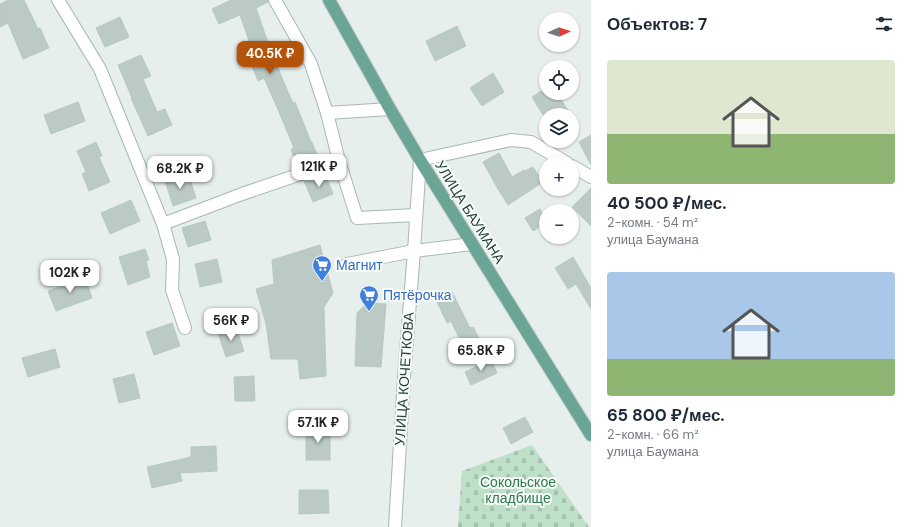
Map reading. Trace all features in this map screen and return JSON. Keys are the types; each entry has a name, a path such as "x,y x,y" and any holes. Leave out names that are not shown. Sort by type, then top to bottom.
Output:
{"main road":[{"name":"УЛИЦА БАУМАНА","path":"329,0 420,160 591,435"}],"street":[{"path":"58,0 100,69 163,224 173,259 172,290 185,328"},
{"path":"275,0 311,64 327,113 339,161 357,218 416,215"},
{"path":"327,113 390,109"},
{"path":"420,160 511,140 530,142 554,156"},
{"name":"УЛИЦА КОЧЕТКОВА","path":"395,527 404,377 420,160"},
{"path":"163,224 242,194 339,161"},
{"path":"579,170 591,177"},
{"path":"347,264 414,251 472,244"}],"green space":[{"name":"Сокольское кладбище","path":"532,445 589,527 458,527 462,471"}],"building":[{"path":"8,0 24,0 38,29 40,28 49,48 23,59 8,23 0,27 0,4"},
{"path":"231,0 268,0 268,2 256,8 273,57 293,103 295,102 319,160 297,167 291,149 294,148 264,78 258,81 252,66 257,64 240,15 219,24 212,9"},
{"path":"120,17 129,37 105,47 96,28"},
{"path":"457,26 466,46 435,61 426,41"},
{"path":"141,55 151,76 143,79 157,112 165,109 172,125 148,136 118,65"},
{"path":"493,73 504,92 482,106 470,88"},
{"path":"539,92 539,100 561,100 567,108 539,108 532,97"},
{"path":"78,102 85,121 51,134 44,115"},
{"path":"591,135 591,165 579,142"},
{"path":"96,142 102,156 99,157 110,182 89,191 82,174 86,172 77,151"},
{"path":"499,153 512,177 533,167 539,176 539,185 508,205 483,162"},
{"path":"188,173 196,198 173,206 165,181"},
{"path":"324,174 333,194 313,202 304,181"},
{"path":"591,188 591,226 579,214 579,204 575,204"},
{"path":"131,200 140,221 110,234 101,213"},
{"path":"539,210 539,227 533,231 525,218"},
{"path":"205,221 211,240 188,247 182,228"},
{"path":"320,245 333,293 324,307 326,376 300,379 298,359 271,359 266,324 256,289 274,284 272,260"},
{"path":"145,249 149,260 146,261 150,277 128,285 119,257"},
{"path":"573,257 591,288 591,309 576,284 568,289 555,268"},
{"path":"217,259 222,282 200,287 195,264"},
{"path":"85,278 92,298 56,311 48,291"},
{"path":"452,292 470,328 473,327 481,342 465,350 451,321 447,323 436,300"},
{"path":"367,303 386,304 381,367 355,366 357,313"},
{"path":"172,323 180,346 154,355 146,332"},
{"path":"236,327 244,351 226,357 218,333"},
{"path":"55,349 60,367 28,377 22,358"},
{"path":"491,360 497,373 471,385 465,372"},
{"path":"134,374 140,398 119,403 113,379"},
{"path":"254,376 255,401 235,401 234,377"},
{"path":"525,417 533,432 511,444 503,428"},
{"path":"306,429 330,429 330,460 306,460"},
{"path":"216,446 217,471 180,473 182,481 152,488 147,467 191,457 191,447"},
{"path":"299,490 328,490 329,513 299,514"}],"place":[{"name":"Магнит","path":"322,282"},
{"name":"Пятёрочка","path":"369,312"}]}
